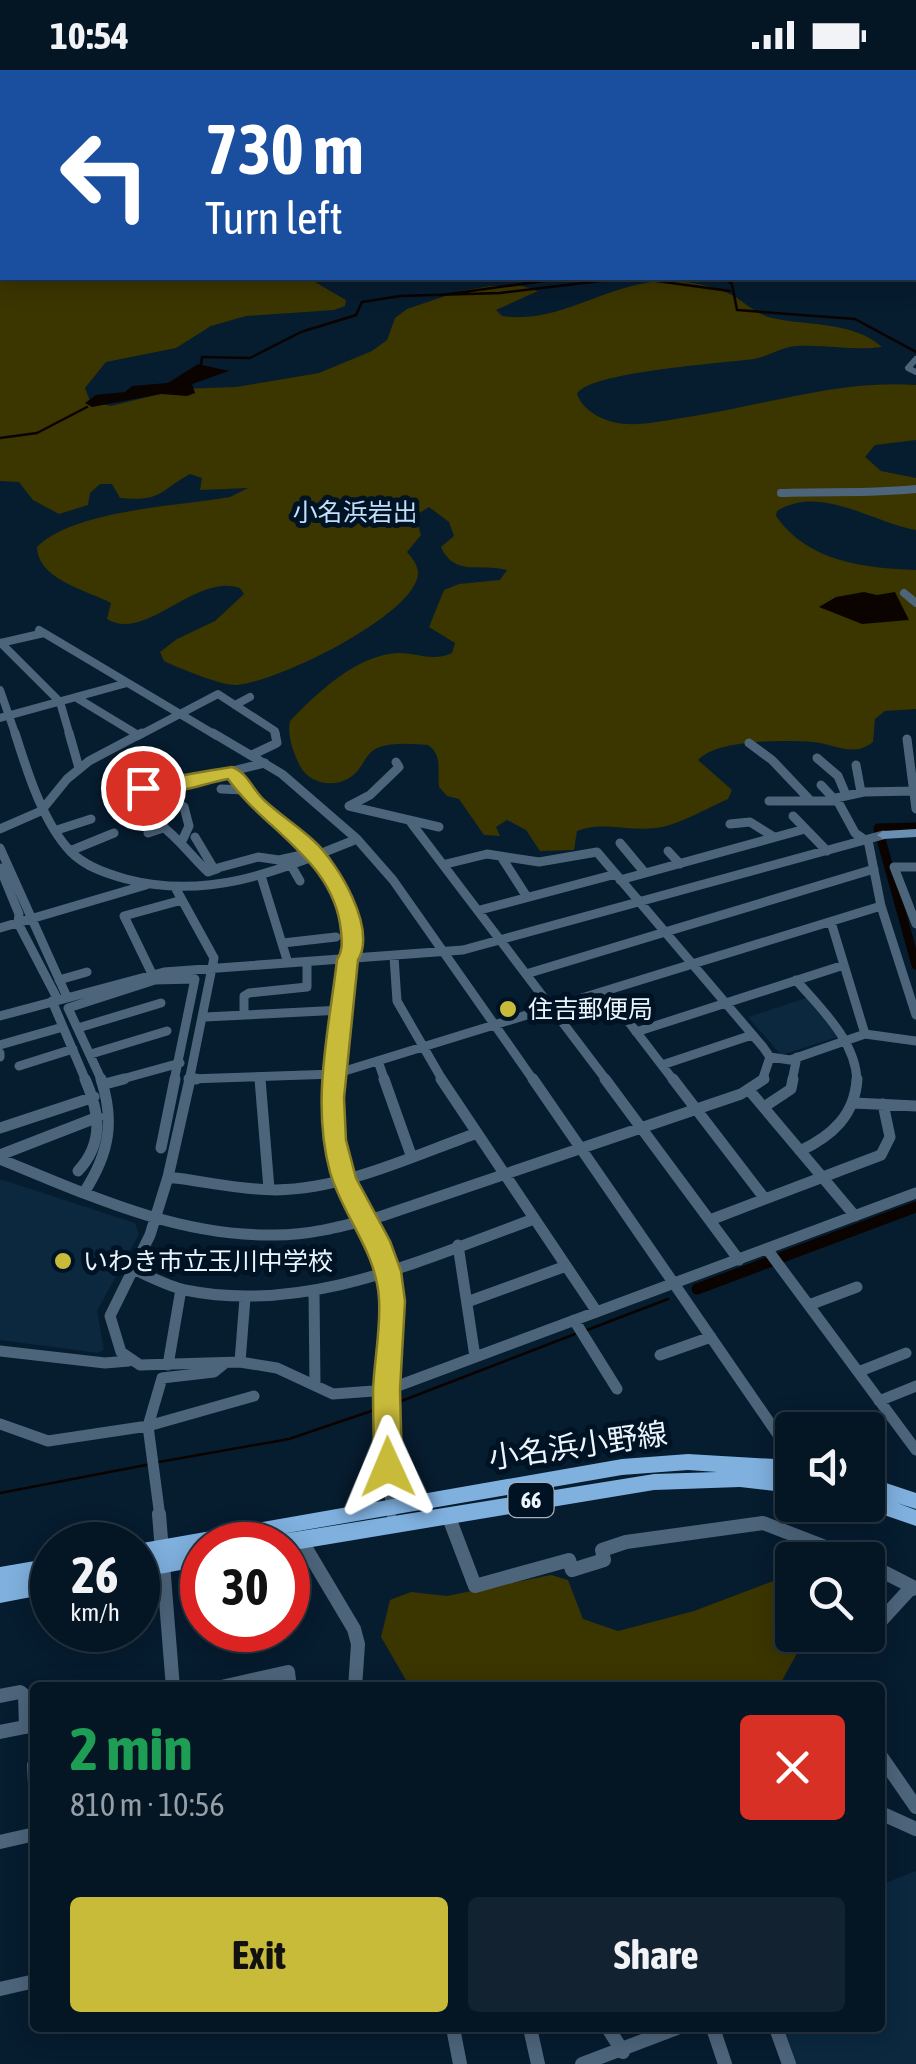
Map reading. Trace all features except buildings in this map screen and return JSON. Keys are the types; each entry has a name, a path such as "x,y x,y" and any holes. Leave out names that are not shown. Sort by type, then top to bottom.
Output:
{"main road":[{"name":"小名浜小野線","path":"160,1557 622,1467 688,1462 775,1467"},
{"name":"小名浜小野線","path":"310,1537 391,1515 448,1516 654,1482 775,1483"},
{"path":"885,1491 916,1501"},
{"path":"885,1507 916,1518"},
{"name":"小名浜小野線","path":"160,1555 180,1556"},
{"path":"0,1576 30,1571"},
{"path":"0,1594 30,1588"}],"street":[{"path":"916,359 908,368 916,372"},
{"path":"820,487 857,494 916,489"},
{"path":"781,493 837,490"},
{"path":"904,593 916,603"},
{"path":"0,643 41,632 265,763 332,815 357,840 393,880 775,1430"},
{"path":"0,643 60,702 79,768"},
{"path":"5,717 127,683"},
{"path":"0,690 5,717 70,851 106,873 179,895 214,958 205,1016 168,1177 135,1270 115,1300 110,1316 120,1352 129,1361"},
{"path":"0,828 46,807 79,768 218,694 275,731 277,743 252,755"},
{"path":"235,705 250,697"},
{"path":"77,698 138,735"},
{"path":"907,739 916,810"},
{"path":"749,743 761,748 809,799"},
{"path":"756,760 768,758"},
{"path":"817,758 838,776 846,795"},
{"path":"332,815 364,798 399,768 396,762"},
{"path":"163,790 265,763"},
{"path":"856,766 862,792"},
{"path":"232,772 244,790 331,874 346,906 353,950 348,960 335,1074 334,1140 344,1178 388,1271 392,1301 387,1390 391,1515"},
{"path":"184,782 191,794"},
{"path":"128,792 145,784 163,790 184,807 189,826 182,841"},
{"path":"820,785 835,800 854,834 873,838"},
{"path":"221,789 244,790"},
{"path":"355,791 364,798"},
{"path":"769,800 835,800 862,792 914,791"},
{"path":"352,807 440,828"},
{"path":"163,814 157,820 182,841 204,871 258,857 279,860 313,855 357,840"},
{"path":"793,816 827,852"},
{"path":"57,830 92,819"},
{"path":"408,820 446,864 739,1260"},
{"path":"730,824 750,822 774,837"},
{"path":"148,833 163,828"},
{"path":"480,910 645,874 805,829"},
{"path":"70,851 114,833"},
{"path":"0,1016 154,977 214,967 443,953 873,838 916,833"},
{"path":"195,838 212,868 218,869"},
{"path":"873,838 880,906 916,1015"},
{"path":"726,840 735,849"},
{"path":"620,843 645,874"},
{"path":"0,848 59,980 63,1026 94,1097 98,1117 91,1152 78,1171"},
{"path":"668,851 680,864"},
{"path":"446,864 487,854 539,862 597,852 770,1057 797,1057 865,1034 916,1040"},
{"path":"154,977 124,916 179,895 262,879 313,855"},
{"path":"502,858 526,898"},
{"path":"292,867 300,881"},
{"path":"916,867 894,867 916,923"},
{"path":"0,868 18,923 59,1000"},
{"path":"526,974 874,869"},
{"path":"262,879 288,963"},
{"path":"0,928 147,884"},
{"path":"189,1079 335,1074 880,906"},
{"path":"831,922 865,1034"},
{"path":"283,943 336,937"},
{"path":"394,958 396,1000 420,1047 597,1312"},
{"path":"244,1015 244,996 249,993 306,988 307,962"},
{"path":"636,1032 844,965"},
{"path":"59,980 87,972"},
{"path":"85,1191 94,1180 110,1138 112,1112 105,1084 68,1008 154,977 195,979 161,1148"},
{"path":"796,980 845,1041 859,1070 854,1103 838,1127 800,1151"},
{"path":"604,991 764,1199"},
{"path":"78,1028 161,1003"},
{"path":"205,1016 342,1010"},
{"path":"0,1052 63,1026"},
{"path":"90,1054 167,1031"},
{"path":"662,1065 752,1035"},
{"path":"19,1066 73,1049"},
{"path":"98,1117 5,1150 0,1157 154,1218 205,1232 279,1238 367,1221 749,1090 764,1080 770,1057"},
{"path":"764,1107 791,1089 797,1057"},
{"path":"378,1061 411,1155"},
{"path":"105,1084 180,1063"},
{"path":"260,1077 269,1190"},
{"path":"749,1090 854,1216"},
{"path":"0,1128 94,1097"},
{"path":"854,1103 916,1106"},
{"path":"710,1220 870,1161 886,1149 889,1125 883,1104"},
{"path":"168,1177 269,1190 344,1178 477,1133"},
{"path":"0,1351 140,1365 240,1362 277,1368 334,1394 387,1390 916,1194"},
{"path":"135,1270 181,1289 244,1298 314,1292 388,1271 534,1219"},
{"path":"458,1245 475,1357"},
{"path":"769,1251 916,1450"},
{"path":"467,1302 566,1266"},
{"path":"809,1304 856,1288"},
{"path":"168,1364 181,1289"},
{"path":"314,1292 314,1385"},
{"path":"240,1362 244,1298"},
{"path":"574,1320 617,1388"},
{"path":"660,1355 711,1336"},
{"path":"858,1372 906,1353"},
{"path":"173,1682 164,1555 148,1426 162,1378 214,1372 226,1363"},
{"path":"880,1401 916,1386"},
{"path":"0,1424 48,1441 148,1426 254,1396"},
{"path":"448,1516 475,1586 568,1560 572,1570 604,1560 602,1550 626,1542 763,1524 810,1542"},
{"path":"310,1567 353,1628 358,1644 355,1682"},
{"path":"885,1573 915,1588"},
{"path":"885,1616 908,1590 915,1588"},
{"path":"257,1682 288,1672 289,1682"},
{"path":"0,1696 20,1692 25,1696 30,1726 0,1732"},
{"path":"885,1762 916,1807"},
{"path":"885,1815 916,1829"},
{"path":"0,1842 30,1835"},
{"path":"0,1989 30,1982"},
{"path":"453,2032 460,2064"},
{"path":"531,2032 538,2064"},
{"path":"610,2032 621,2057"},
{"path":"582,2064 621,2057 664,2032"},
{"path":"715,2032 725,2064"},
{"path":"777,2032 789,2064"}],"shaded area":[{"path":"0,280 311,280 346,300 345,306 334,310 246,316 211,326 176,348 106,362 85,388 90,401 111,406 180,389 236,387 319,373 372,351 387,340 395,318 407,309 460,291 522,286 538,291 496,310 502,316 523,317 564,309 644,283 708,286 767,316 844,329 882,347 791,347 754,359 630,374 587,386 577,394 580,401 611,422 634,424 858,386 916,385 916,440 875,445 865,457 881,471 916,478 916,530 846,507 811,501 793,504 777,511 776,516 804,544 839,560 916,570 916,709 885,711 875,719 873,742 858,749 769,741 720,748 698,760 732,790 728,799 662,827 586,828 577,831 574,850 540,851 526,830 507,820 496,827 500,836 484,835 459,799 447,796 439,787 438,758 428,745 380,747 370,753 353,776 337,783 312,778 295,755 290,721 326,687 354,667 384,655 432,657 452,653 455,643 429,627 444,590 459,584 500,580 507,570 453,562 441,547 454,536 449,522 429,507 415,516 421,535 407,552 416,564 417,579 390,612 309,661 255,681 230,685 164,661 160,652 215,621 244,594 240,588 206,589 154,616 122,624 107,619 111,603 65,582 46,568 37,547 75,525 101,517 230,497 248,488 200,490 202,478 190,474 159,494 134,499 120,498 112,484 100,484 90,493 88,505 59,514 33,500 19,482 0,481"},
{"path":"198,364 229,371 192,384 195,393 187,396 161,394 92,407 85,403 96,395 125,392 132,386 168,383"},
{"path":"895,592 909,620 862,624 819,607 836,597"},
{"path":"806,998 838,1037 781,1055 748,1017"},
{"name":"いわき市立玉川中学校","path":"0,1179 135,1223 139,1234 97,1311 104,1350 98,1353 0,1340"},
{"path":"551,1575 568,1580 583,1619 618,1631 694,1611 775,1580 775,1652 798,1652 781,1682 407,1682 381,1637 390,1600 411,1592 447,1596"},
{"path":"916,1871 916,2064 795,2064 783,2032 885,2032 885,1883"}],"waterway":[{"path":"444,295 551,280"},
{"path":"444,295 500,293 608,280"},
{"path":"650,280 730,291"},
{"path":"726,280 732,284 737,310 855,319 916,352"},
{"path":"201,366 202,357 250,358 301,332 356,315 362,302 444,295"},
{"path":"0,438 37,433 87,407"},
{"path":"916,827 878,828 916,965"},
{"path":"697,1289 916,1207"},
{"path":"587,1330 668,1299"},
{"path":"391,1405 575,1334"},
{"path":"159,1462 289,1439 383,1407"},
{"path":"0,1493 151,1464"}],"place":[{"name":"住吉郵便局","path":"508,1009"},
{"name":"いわき市立玉川中学校","path":"63,1261"}],"district":[{"name":"小名浜岩出","path":"355,512"}],"route":[{"path":"143,788 163,790 175,783 232,772 254,802 310,847 342,893 350,918 353,950 348,960 332,1098 334,1140 344,1178 388,1271 392,1301 388,1467"}]}
